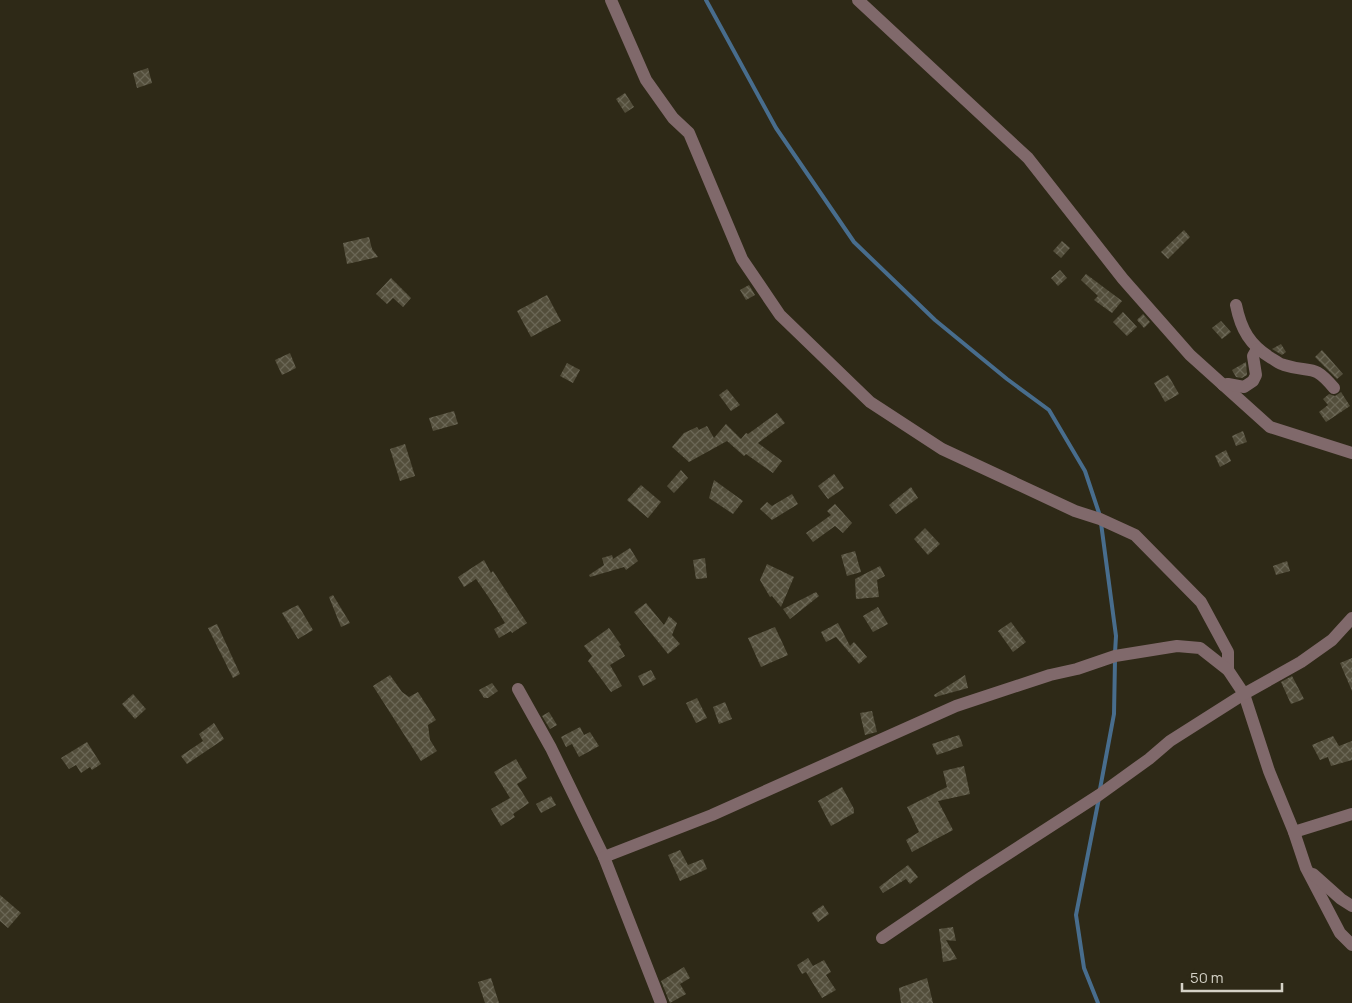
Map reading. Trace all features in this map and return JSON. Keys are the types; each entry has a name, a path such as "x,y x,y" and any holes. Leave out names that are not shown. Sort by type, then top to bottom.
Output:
{"street":[{"path":"611,0 646,80 673,118 689,133 742,259 780,315 870,402 942,449 1075,512 1100,519 1134,534 1201,602 1228,652 1228,670"},
{"path":"858,0 1028,158 1123,279 1190,355 1270,427 1352,453"},
{"path":"1236,305 1238,316 1246,335 1257,349 1283,365 1316,370 1334,388"},
{"path":"1224,385 1244,387 1253,381 1256,375 1253,356 1257,349"},
{"path":"882,938 1099,795 1149,759 1170,741 1244,694 1301,662 1332,640 1352,618"},
{"path":"604,856 712,815 956,706 1115,656 1177,646 1200,648 1228,670 1244,694 1269,771 1294,832 1306,868 1340,933 1352,945"},
{"path":"518,689 604,856 661,1003"},
{"path":"1294,832 1352,814"},
{"path":"1306,868 1341,899 1352,906"}],"building":[{"path":"148,68 152,83 137,88 133,73"},
{"path":"625,93 634,107 625,113 616,99"},
{"path":"1184,230 1190,237 1168,259 1161,252"},
{"path":"369,237 372,249 378,257 347,264 343,243"},
{"path":"1062,241 1070,248 1061,258 1053,251"},
{"path":"1060,270 1067,278 1058,286 1051,278"},
{"path":"1086,274 1122,301 1112,313 1094,300 1098,296 1081,280"},
{"path":"391,278 411,298 403,307 393,298 387,304 376,294"},
{"path":"749,285 755,295 746,300 740,290"},
{"path":"547,295 561,321 531,337 517,311"},
{"path":"1123,312 1137,327 1127,336 1113,322"},
{"path":"1143,314 1150,322 1144,328 1137,320"},
{"path":"1221,321 1231,332 1222,339 1212,328"},
{"path":"1281,344 1286,352 1282,355 1272,349"},
{"path":"1322,350 1343,374 1337,379 1315,357"},
{"path":"290,353 296,368 282,375 275,360"},
{"path":"1246,362 1247,375 1242,378 1236,377 1232,370"},
{"path":"567,363 580,370 573,383 560,376"},
{"path":"1168,375 1179,394 1165,402 1154,383"},
{"path":"727,389 740,405 731,411 719,395"},
{"path":"1341,392 1350,406 1326,422 1319,412 1328,405 1323,399 1329,394 1335,396"},
{"path":"454,411 458,424 433,431 429,418"},
{"path":"777,413 785,423 758,443 782,461 773,473 746,454 744,456 727,441 689,462 672,447 684,433 697,427 699,430 707,426 714,438 726,424 741,439 746,433 748,434"},
{"path":"1243,431 1247,442 1236,446 1232,436"},
{"path":"405,444 415,476 400,481 390,449"},
{"path":"1226,450 1231,461 1220,467 1215,456"},
{"path":"681,470 688,478 674,493 667,486"},
{"path":"834,474 844,488 828,499 818,486"},
{"path":"714,480 743,501 733,514 709,498"},
{"path":"641,485 661,502 648,518 627,500"},
{"path":"911,487 918,498 896,514 889,505"},
{"path":"792,494 798,504 772,520 760,509 767,502 772,506"},
{"path":"835,504 852,523 843,533 835,526 813,542 806,533 831,515 827,511"},
{"path":"925,528 940,544 928,555 914,539"},
{"path":"630,548 638,561 626,570 624,567 590,577 589,575 604,565 602,558 612,555 613,559"},
{"path":"855,551 861,572 847,576 841,555"},
{"path":"705,558 707,578 696,579 693,560"},
{"path":"484,560 491,573 493,571 527,623 512,633 511,631 499,638 494,629 505,623 492,602 476,579 464,587 458,577"},
{"path":"1287,561 1290,571 1276,575 1273,566"},
{"path":"767,564 794,577 781,607 772,596 770,597 760,580"},
{"path":"880,566 885,576 877,580 879,597 856,599 855,579"},
{"path":"816,592 819,596 790,619 783,609"},
{"path":"333,595 350,623 341,627 329,597"},
{"path":"646,603 664,625 669,616 677,623 672,635 680,644 668,654 634,612"},
{"path":"298,605 313,630 298,639 282,613"},
{"path":"878,607 888,624 873,632 863,616"},
{"path":"1011,622 1026,642 1013,652 998,631"},
{"path":"838,623 850,646 854,642 867,657 859,664 836,637 826,642 821,632"},
{"path":"217,624 240,674 233,678 208,628"},
{"path":"775,627 788,655 761,667 748,638"},
{"path":"609,628 621,645 619,646 625,656 610,665 622,686 611,692 588,661 592,656 584,646"},
{"path":"1352,658 1352,691 1340,663"},
{"path":"651,670 656,679 643,686 638,676"},
{"path":"390,675 402,692 409,697 418,692 436,720 428,725 430,740 437,751 421,761 373,686"},
{"path":"965,675 968,688 935,697 934,695"},
{"path":"1292,676 1304,699 1291,704 1281,682"},
{"path":"492,683 498,691 488,698 484,698 479,690"},
{"path":"133,694 146,709 135,719 122,704"},
{"path":"697,698 707,718 696,723 686,703"},
{"path":"725,702 732,719 719,724 713,707"},
{"path":"872,711 877,732 865,735 860,713"},
{"path":"549,712 557,725 550,729 542,716"},
{"path":"214,723 224,739 187,764 181,756 203,741 199,734"},
{"path":"580,727 584,735 590,732 599,746 579,757 572,744 566,747 561,737"},
{"path":"959,735 963,746 937,755 932,744"},
{"path":"1333,736 1339,746 1352,741 1352,760 1331,766 1328,757 1320,760 1312,745"},
{"path":"87,742 101,764 92,770 90,767 81,773 76,765 69,769 61,758"},
{"path":"516,759 527,778 517,784 529,803 513,814 515,817 501,826 491,809 510,798 494,772"},
{"path":"964,766 970,794 938,801 953,830 912,852 906,840 919,832 907,807 947,787 943,771"},
{"path":"842,787 854,809 854,813 831,826 818,801"},
{"path":"551,796 556,805 541,813 536,804"},
{"path":"680,850 688,865 703,859 707,869 680,881 668,855"},
{"path":"908,865 918,877 910,884 906,879 883,893 879,887"},
{"path":"0,895 21,913 8,928 0,921"},
{"path":"823,905 829,914 818,922 812,913"},
{"path":"953,927 956,941 946,940 957,959 943,962 939,929"},
{"path":"808,958 813,966 824,960 831,972 826,975 836,990 822,998 806,972 802,974 797,965"},
{"path":"684,967 690,978 680,984 686,994 670,1003 661,981"},
{"path":"491,978 499,1003 485,1003 478,982"},
{"path":"927,978 933,1003 901,1003 899,988"}],"waterway":[{"path":"706,0 776,128 854,242 935,320 1007,379 1049,410 1085,471 1100,516"},
{"path":"1101,523 1116,636 1115,653"},
{"path":"1100,789 1114,714 1115,660"},
{"path":"1098,1003 1084,968 1076,915 1099,798"}]}
